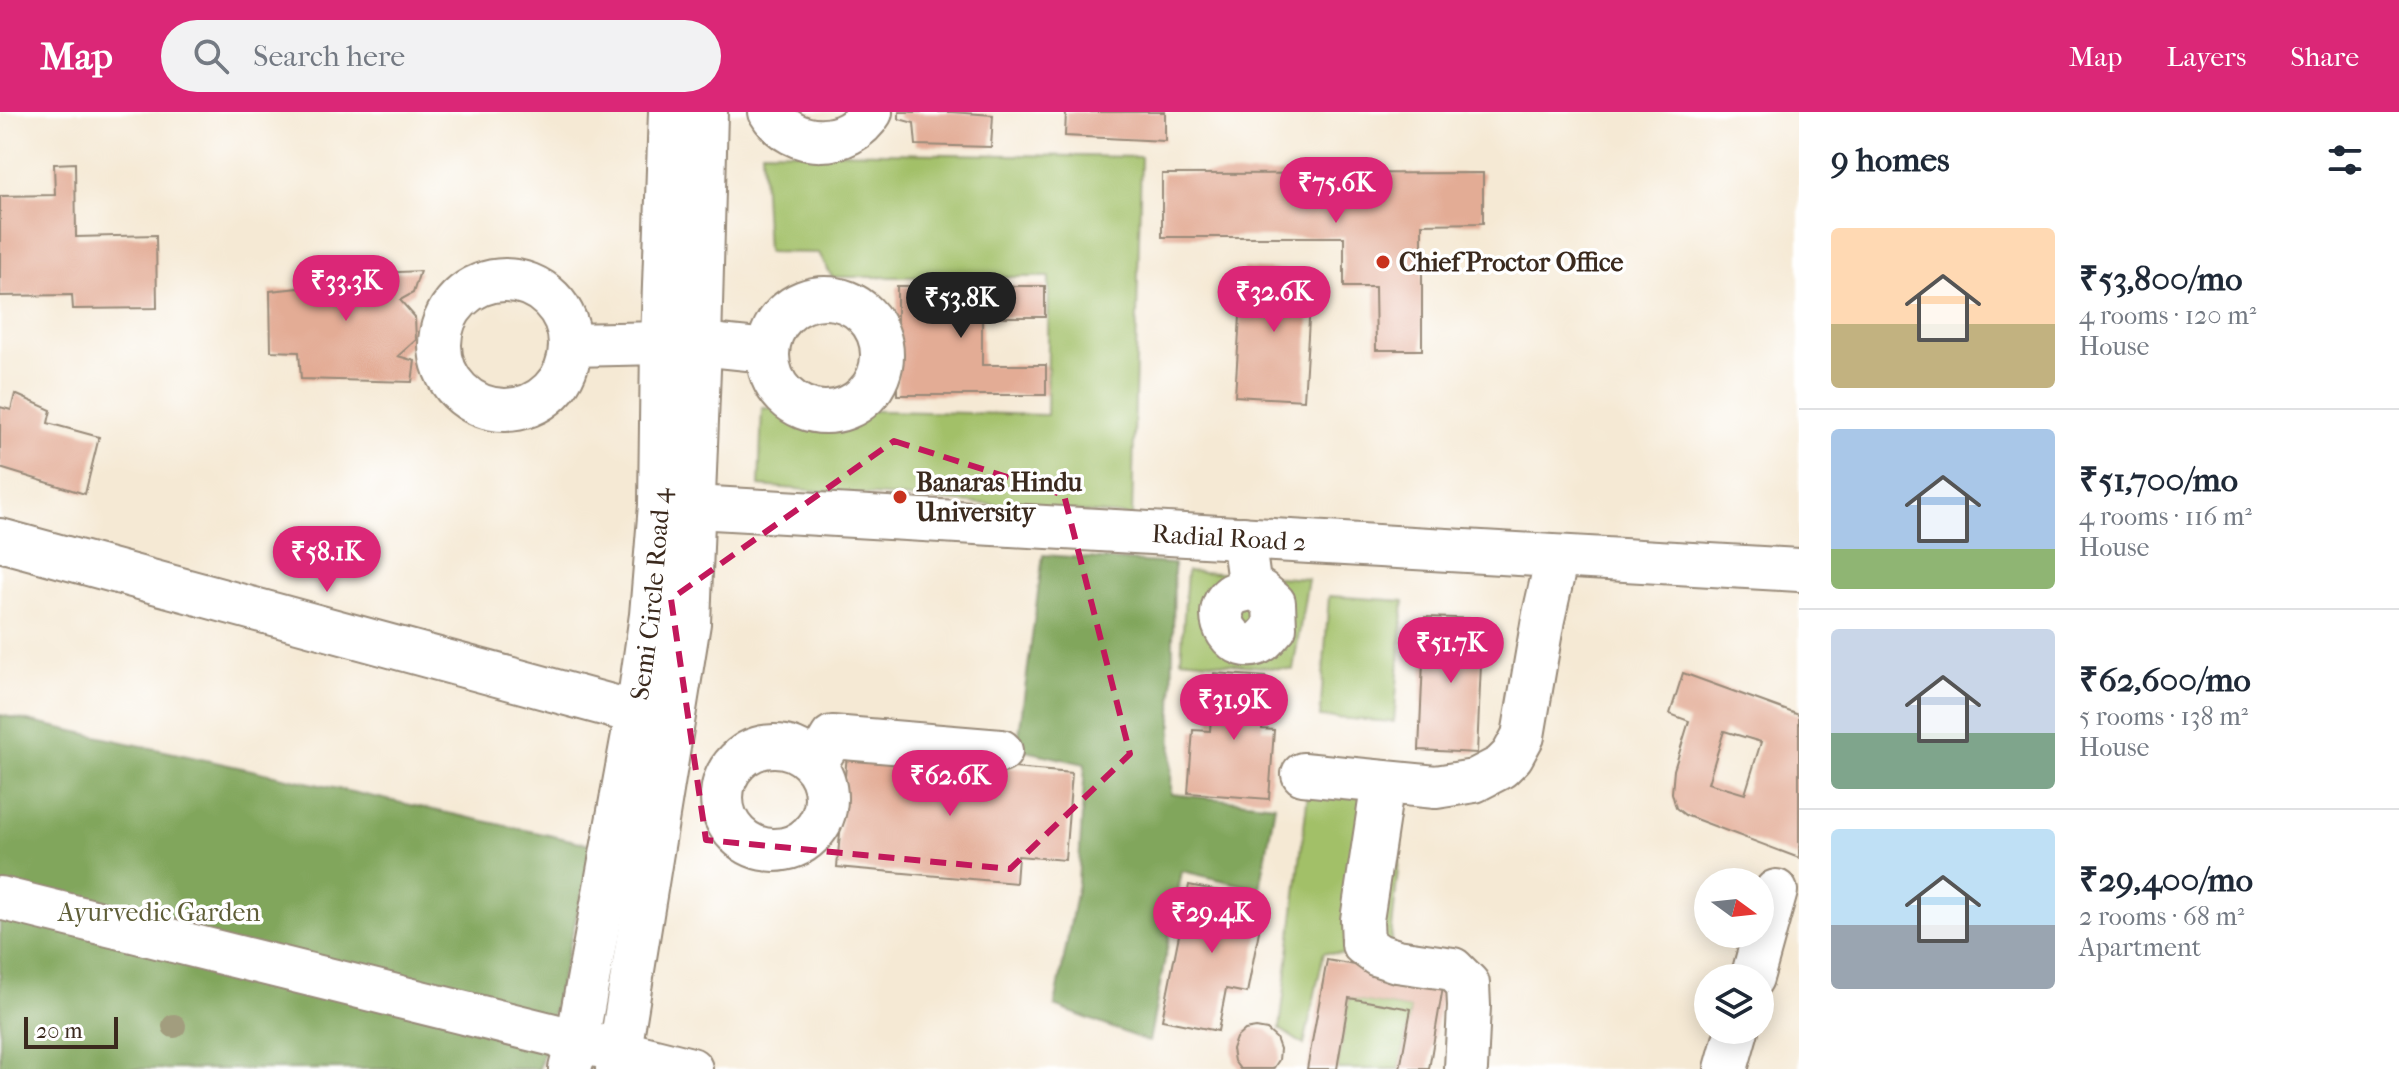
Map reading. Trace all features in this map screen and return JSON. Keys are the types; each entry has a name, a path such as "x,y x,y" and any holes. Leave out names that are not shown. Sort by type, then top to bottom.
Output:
{"street":[{"name":"Semi Circle Road 4","path":"574,1055 643,783 689,623 677,506 681,343 670,112"},
{"name":"Semi Circle Road 4","path":"681,343 706,112"},
{"path":"770,112 786,130 802,138 821,141 855,130 871,112"},
{"path":"571,345 681,343 767,351"},
{"name":"Semi Circle Road 4","path":"619,1060 643,783 637,713 651,615 677,506"},
{"name":"Radial Road 2","path":"677,506 1799,570"},
{"path":"1243,538 1250,589 1260,591 1274,603 1275,627 1247,660"},
{"path":"0,540 637,713"},
{"path":"1303,774 1436,787 1474,781 1501,767 1512,756 1523,736 1557,557"},
{"path":"815,765 832,737 1001,751"},
{"path":"779,746 799,752 815,765 824,783 826,804 820,823 807,839 790,849 769,851 750,846 734,833 724,815 721,795 726,775 739,758 758,748 779,746"},
{"path":"1383,782 1362,920 1363,944 1378,955 1397,961 1453,969 1468,984 1466,1069"},
{"path":"643,783 721,795"},
{"path":"1756,964 1776,891"},
{"path":"0,898 574,1055 691,1069"},
{"path":"1726,1069 1733,1044"}],"highlighted area":[{"path":"894,441 1064,495 1130,754 1010,869 706,840 671,599"}],"green space":[{"path":"762,151 1141,157 1132,516 759,486 762,408 1047,415 1049,277 832,277 819,253 767,252"},
{"path":"1043,555 1174,564 1171,794 1275,805 1260,889 1182,871 1149,1042 1055,1006 1078,883 1085,764 1017,749"},
{"path":"1187,571 1308,579 1293,670 1181,659"},
{"path":"1329,596 1404,601 1394,722 1320,717"},
{"name":"Ayurvedic Garden","path":"0,715 594,845 539,1069 0,1069"},
{"path":"1312,759 1408,770 1389,959 1324,952 1304,1045 1280,1029"},
{"path":"1349,998 1411,1009 1400,1069 1337,1069"}],"building":[{"path":"899,112 993,115 991,147 916,145 914,123 899,119"},
{"path":"1066,112 1165,112 1165,141 1065,136"},
{"path":"75,163 76,237 156,235 157,308 73,309 72,295 0,296 0,196 55,195 54,164"},
{"name":"Chief Proctor Office","path":"1483,173 1483,223 1422,224 1422,350 1376,350 1375,287 1344,287 1344,237 1162,237 1162,174"},
{"path":"310,257 352,261 357,274 420,271 413,293 400,300 415,317 416,340 398,356 415,361 412,382 301,379 299,352 271,351 270,291 299,288"},
{"path":"1243,268 1312,272 1304,400 1235,396"},
{"path":"897,286 1045,286 1045,317 982,317 982,365 1046,365 1046,395 897,395"},
{"path":"15,394 51,410 48,423 99,437 85,494 0,468 0,407 11,410"},
{"path":"1425,617 1483,619 1477,753 1419,750"},
{"path":"1214,673 1266,677 1262,729 1274,730 1269,799 1188,793 1193,730 1210,731"},
{"path":"1683,673 1799,715 1799,858 1685,815 1676,808 1672,793 1674,770 1689,721 1670,714","holes":["1724,731 1761,742 1745,794 1708,783"]},
{"path":"847,754 1072,773 1065,860 1018,856 1016,883 837,867"},
{"path":"1189,885 1265,900 1247,993 1226,989 1218,1031 1162,1020"},
{"path":"1327,960 1444,981 1429,1069 1400,1069 1411,1009 1349,998 1337,1069 1307,1069"},
{"path":"1245,1030 1267,1030 1276,1038 1280,1049 1279,1060 1273,1069 1240,1069 1234,1061 1232,1049 1236,1038"}],"place":[{"name":"Chief Proctor Office","path":"1383,262"},
{"name":"Banaras Hindu University","path":"900,497"}]}
